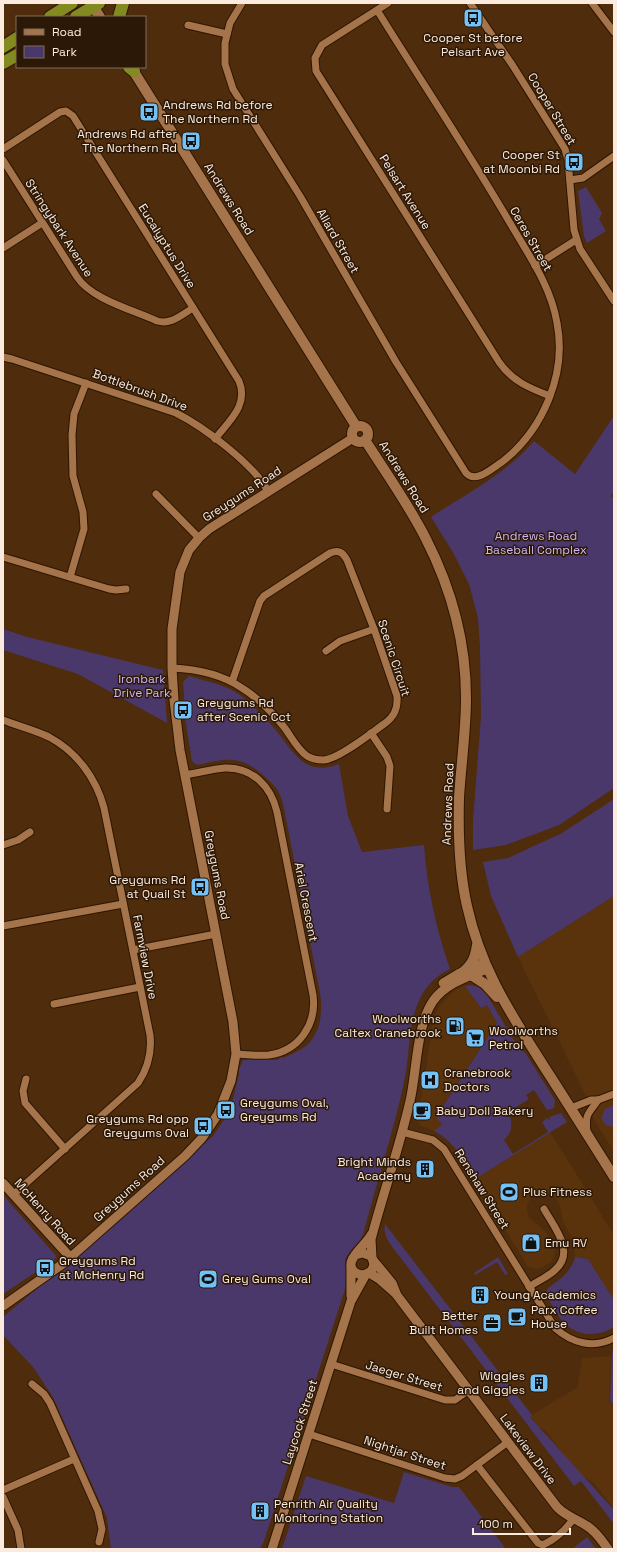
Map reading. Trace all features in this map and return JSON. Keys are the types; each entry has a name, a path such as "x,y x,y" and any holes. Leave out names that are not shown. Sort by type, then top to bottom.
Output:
{"highway":[{"path":"52,16 72,3"},
{"path":"119,16 123,3"},
{"path":"77,16 94,4"},
{"path":"3,47 16,39"},
{"path":"3,63 16,55"}],"main road":[{"path":"94,4 100,16"},
{"name":"Andrews Road","path":"132,68 356,426 366,428 368,436 365,440 360,442 353,438"},
{"path":"353,438 352,431 356,426"},
{"name":"Andrews Road","path":"365,440 413,515 432,550 446,586 459,632 464,660 466,696 465,731 459,804 460,854 467,905 478,944 486,966 507,1008 614,1177"},
{"path":"478,944 474,961 469,967 467,974 485,984 507,1008"}],"street":[{"name":"Allard Street","path":"242,3 233,18 227,34 225,64 229,80 300,196 396,362 466,473 475,478"},
{"name":"Pelsart Avenue","path":"388,3 322,45 315,58 316,71 499,362 517,381 550,396"},
{"name":"Cooper Street","path":"470,3 513,66 560,140 568,160 576,240 580,250 614,301"},
{"path":"592,3 614,32"},
{"name":"Ceres Street","path":"377,10 498,202 535,266 551,299 559,333 557,370 550,396 539,419 526,439 504,460 479,477 475,478"},
{"path":"188,24 227,34"},
{"name":"Eucalyptus Drive","path":"3,150 67,108 73,116 236,376 246,398 216,439"},
{"path":"570,180 583,178 614,156"},
{"name":"Stringybark Avenue","path":"3,160 80,282 93,293 164,322 174,320 193,308"},
{"path":"3,248 42,223"},
{"path":"535,266 576,240"},
{"name":"Bottlebrush Drive","path":"3,357 86,382 176,413 196,424 216,439 248,468 261,481 268,491"},
{"path":"70,577 84,529 83,512 73,476 72,435 74,414 86,382"},
{"name":"Greygums Road","path":"3,1306 47,1276 70,1257 189,1152 205,1134 218,1114 226,1096 231,1081 236,1054 233,1022 177,729 172,668 172,630 180,572 187,553 199,538 212,527 353,438"},
{"path":"156,494 199,538"},
{"name":"Scenic Circuit","path":"172,668 202,671 232,682 243,688 266,708 303,753 310,758 319,760 330,759 371,734 392,718 397,702 396,693 374,629 347,560 340,548 268,592 263,597 232,682"},
{"path":"3,556 112,590 126,588"},
{"path":"326,651 338,642 374,629"},
{"name":"Farmview Drive","path":"3,720 42,734 57,742 77,758 92,777 99,791 104,808 124,904 150,1039 150,1054 145,1072 138,1083 14,1195"},
{"path":"371,734 390,766 387,809"},
{"name":"Ariel Crescent","path":"185,775 220,768 235,768 254,776 262,782 270,793 277,812 313,995 314,1010 310,1026 293,1046 269,1055 236,1054"},
{"path":"3,845 18,840 30,832"},
{"path":"3,926 124,904"},
{"path":"133,950 216,934"},
{"path":"373,1232 352,1260 351,1266 357,1274 368,1273 373,1266 371,1243 373,1232 402,1132 415,1079 422,1027 430,1007 437,996 454,983 467,974 486,966"},
{"path":"54,1004 140,987"},
{"path":"26,1079 22,1091 25,1103 65,1149"},
{"path":"570,1108 591,1100 598,1100 614,1094"},
{"path":"588,1134 586,1121 589,1111 598,1100"},
{"name":"Renshaw Street","path":"402,1132 433,1140 444,1149 550,1321 565,1336 576,1342 590,1344 603,1343 614,1338"},
{"name":"McHenry Road","path":"3,1183 70,1257"},
{"path":"529,1287 555,1270 561,1264 564,1257 565,1249 563,1242 544,1209"},
{"path":"355,1255 365,1253 372,1259"},
{"name":"Lakeview Drive","path":"372,1259 392,1283 396,1294"},
{"name":"Laycock Street","path":"351,1266 351,1301"},
{"name":"Lakeview Drive","path":"368,1273 379,1279 396,1294 557,1507 573,1519 588,1526 597,1534 608,1549"},
{"name":"Laycock Street","path":"272,1549 351,1301 368,1273"},
{"name":"Jaeger Street","path":"331,1364 445,1400 454,1400 469,1390"},
{"path":"32,1384 44,1394 50,1403 100,1516 102,1529 99,1542"},
{"name":"Nightjar Street","path":"309,1434 450,1479 455,1479 462,1476 508,1442"},
{"path":"3,1490 74,1459"},
{"path":"477,1465 538,1543 543,1545 547,1543 567,1528 573,1519"},
{"path":"3,1497 5,1509 20,1535 21,1549"}],"shaded area":[{"path":"614,896 614,1152 594,1120 586,1096 518,957"},
{"path":"465,986 481,1008 487,1005 497,1023 436,1116 442,1125 434,1131 421,1126 417,1119 432,1025 436,1012 441,1004 456,989"},
{"path":"550,1132 614,1235 614,1300 588,1259 575,1257 574,1241 563,1222 560,1205 555,1197 549,1193 540,1193 534,1195 527,1204 529,1218 546,1232 555,1250 551,1262 539,1269 528,1267 475,1179"},
{"path":"611,1356 609,1401 614,1409 614,1509 594,1483 580,1474 546,1431 539,1427 530,1416 578,1387 582,1358"}],"green space":[{"path":"586,187 602,213 599,219 606,231 587,243 584,236 578,191"},
{"name":"Andrews Road Baseball Complex","path":"614,416 614,492 611,496 614,499 614,788 559,825 506,845 473,850 473,821 481,717 478,618 469,584 454,554 431,517 499,473 523,453 534,441 575,474"},
{"name":"Ironbark Drive Park","path":"3,629 27,637 163,670 167,723 78,674 3,650"},
{"path":"189,676 218,684 239,694 271,724 293,753 308,765 327,767 339,764 348,816 362,852 424,845 427,877 433,908 440,938 450,969 436,978 428,986 421,996 415,1010 406,1072 400,1101 363,1235 345,1259 345,1289 264,1541 260,1549 111,1549 107,1518 53,1397 33,1367 3,1335 3,1317 69,1262 213,1136 230,1111 239,1070 243,1060 277,1060 301,1049 311,1041 315,1035 321,1014 320,993 281,797 277,789 263,775 247,764 239,761 224,760 197,765 192,761 186,724 183,682"},
{"path":"614,799 614,896 518,957 491,896 483,862 508,858 562,833"},
{"path":"471,985 480,988 487,995 513,1039 526,1054 555,1100 554,1108 547,1110 534,1090 526,1095 529,1099 508,1112 511,1119 511,1130 504,1140 513,1154 548,1132 542,1122 547,1118 549,1120 549,1117 561,1113 567,1122 475,1179 453,1146 434,1131 442,1125 436,1117 497,1023 487,1005 481,1008 465,986"},
{"path":"614,1105 614,1127 606,1125 601,1118 605,1109"},
{"path":"3,1195 56,1256 55,1259 3,1294"},
{"path":"385,1224 532,1415 530,1417 614,1510 614,1524 581,1481 574,1486 391,1246 385,1233"},
{"path":"498,1257 508,1274 505,1275 497,1262 475,1275 474,1273"},
{"path":"575,1257 588,1259 614,1300 614,1327 602,1333 582,1333 570,1328 561,1319 547,1297 546,1293 548,1288 568,1271"},
{"path":"614,1350 614,1407 610,1400 612,1352"},
{"path":"404,1472 452,1487 459,1487 506,1549 282,1549 306,1476 394,1503"},
{"path":"587,1537 596,1549 572,1549"}],"place":[{"name":"Cooper St before Pelsart Ave","path":"473,18"},
{"name":"Andrews Rd before The Northern Rd","path":"149,112"},
{"name":"Andrews Rd after The Northern Rd","path":"191,141"},
{"name":"Cooper St at Moonbi Rd","path":"574,162"},
{"name":"Greygums Rd after Scenic Cct","path":"183,710"},
{"name":"Greygums Rd at Quail St","path":"200,887"},
{"name":"Woolworths Caltex Cranebrook","path":"455,1026"},
{"name":"Woolworths Petrol","path":"475,1038"},
{"name":"Cranebrook Doctors","path":"430,1080"},
{"name":"Greygums Oval, Greygums Rd","path":"226,1110"},
{"name":"Baby Doll Bakery","path":"422,1111"},
{"name":"Greygums Rd opp Greygums Oval","path":"203,1126"},
{"name":"Bright Minds Academy","path":"425,1169"},
{"name":"Plus Fitness","path":"509,1192"},
{"name":"Emu RV","path":"531,1243"},
{"name":"Greygums Rd at McHenry Rd","path":"45,1268"},
{"name":"Grey Gums Oval","path":"208,1279"},
{"name":"Young Academics","path":"480,1295"},
{"name":"Parx Coffee House","path":"517,1317"},
{"name":"Better Built Homes","path":"492,1323"},
{"name":"Wiggles and Giggles","path":"539,1383"},
{"name":"Penrith Air Quality Monitoring Station","path":"260,1511"}]}
